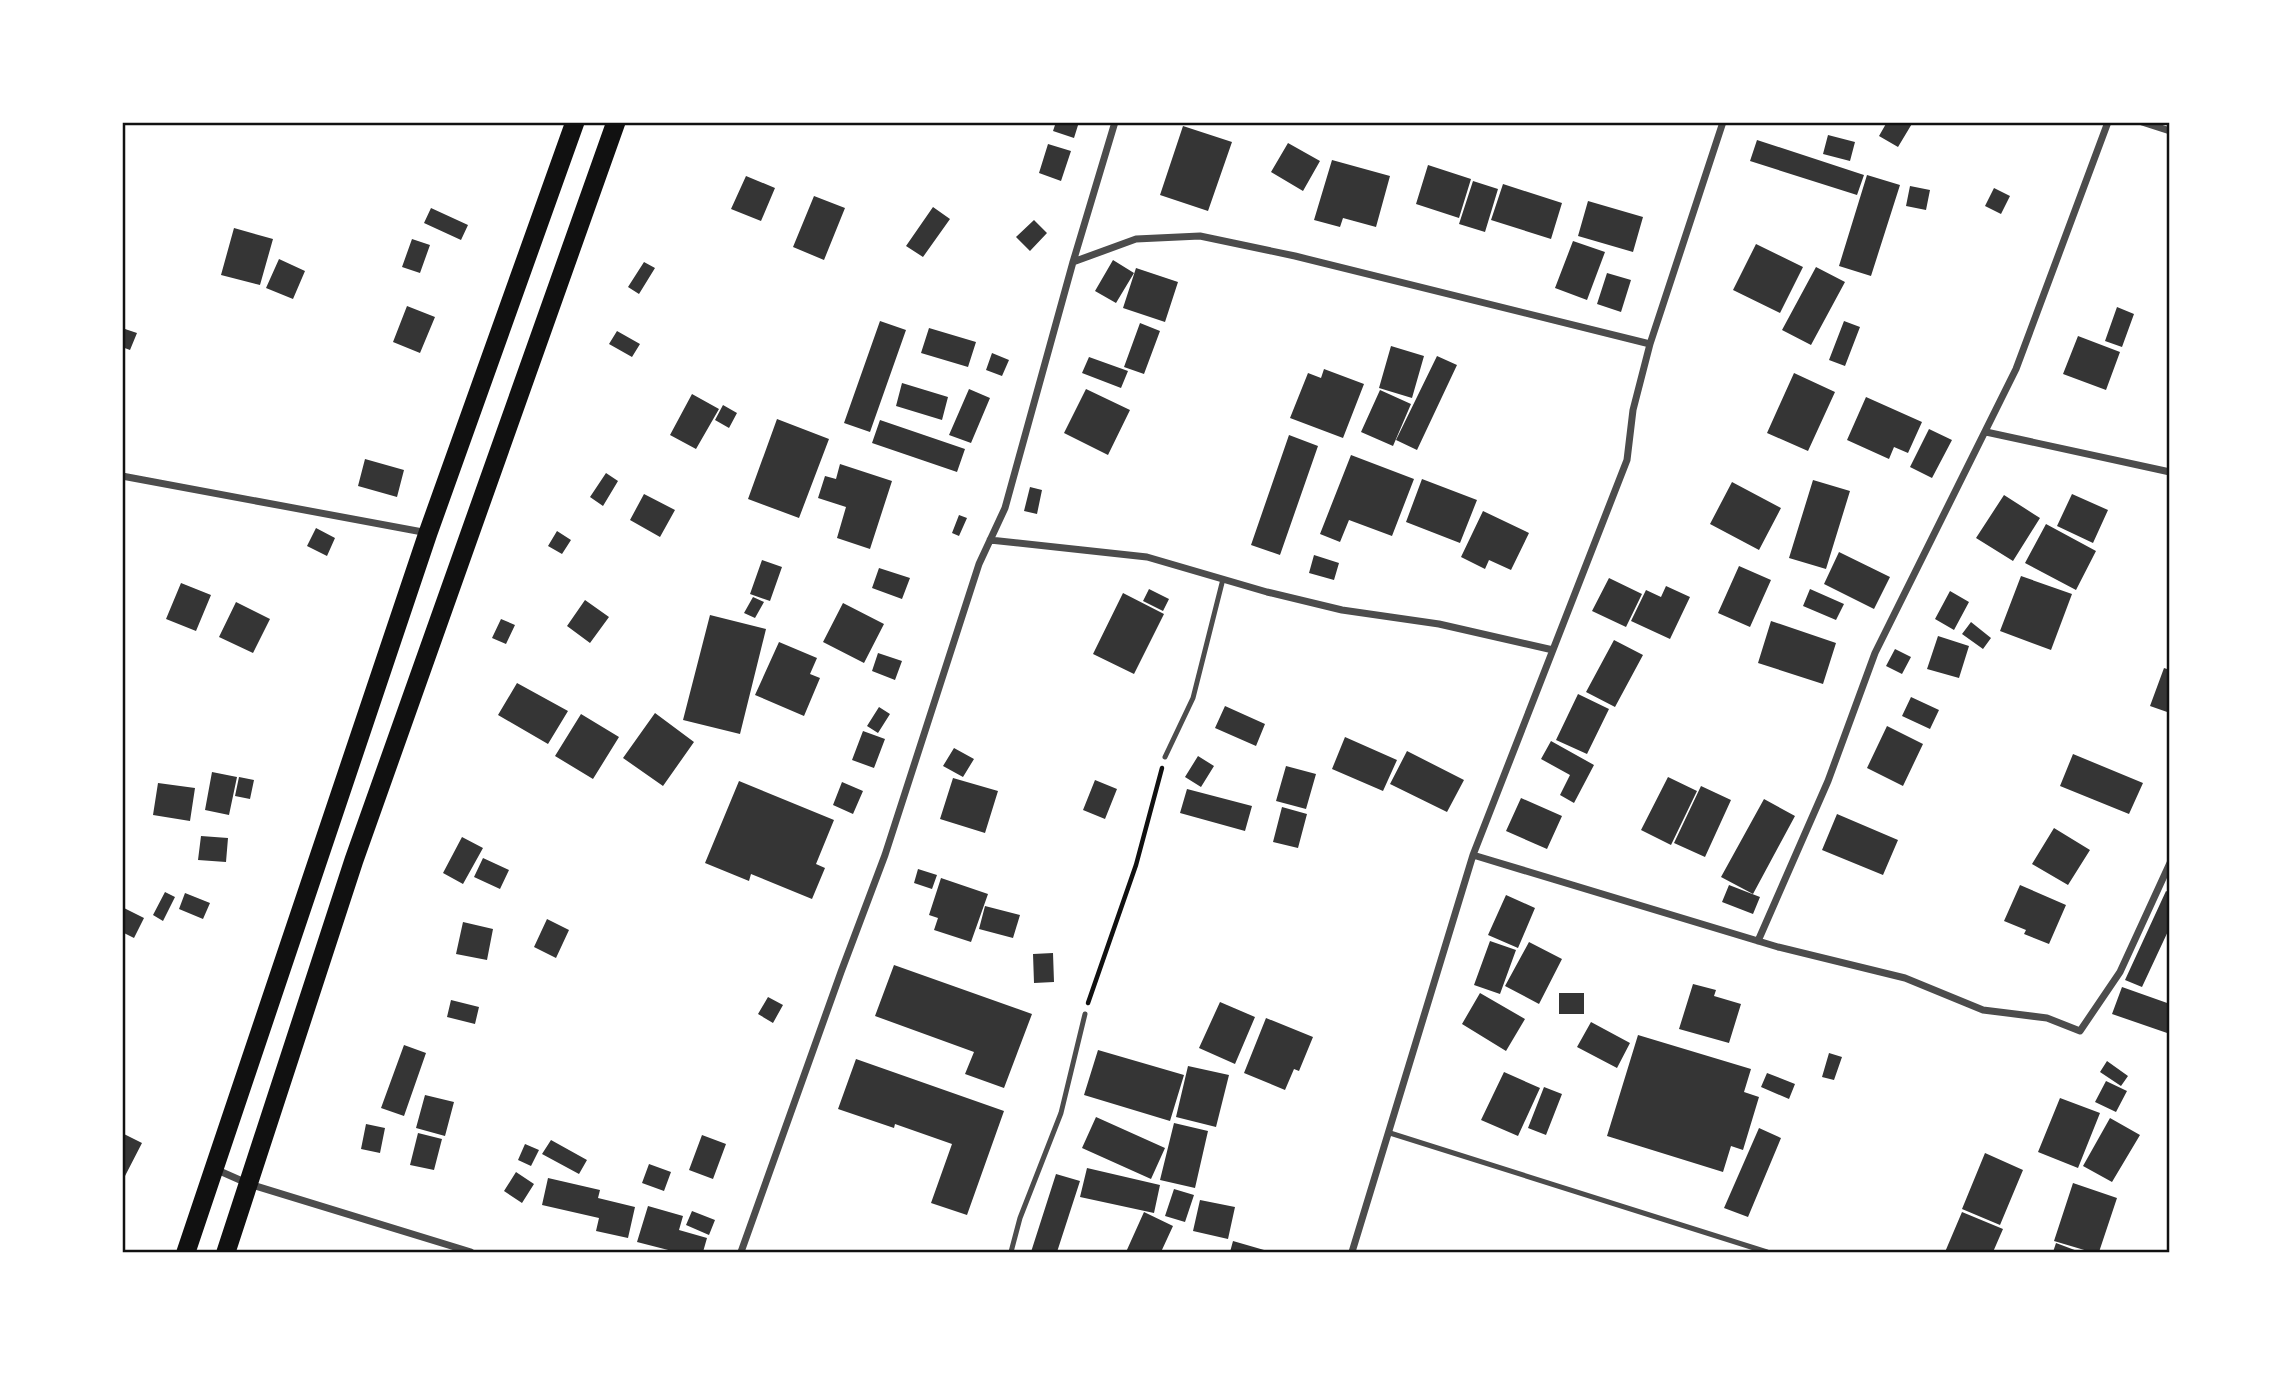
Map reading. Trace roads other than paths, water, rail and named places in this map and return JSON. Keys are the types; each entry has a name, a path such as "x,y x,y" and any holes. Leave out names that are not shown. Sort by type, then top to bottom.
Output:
{"highway":[{"path":"186,1252 428,533 575,122"},
{"path":"226,1252 354,860 616,122"}],"street":[{"path":"741,1252 841,971 886,855 979,564 1005,508 1073,261 1115,122"},
{"path":"1352,1252 1473,855 1627,460 1633,410 1650,344 1723,122"},
{"path":"1758,941 1828,781 1875,653 2016,369 2108,122"},
{"path":"2142,122 2169,131"},
{"path":"1073,261 1136,239 1200,236 1295,256 1650,344"},
{"path":"1986,432 2169,471"},
{"path":"122,476 428,533"},
{"path":"990,540 1147,557 1342,610 1440,624 1553,650"},
{"path":"1473,855 1758,941 1905,978 1948,993 1983,1010 2047,1018 2080,1031 2120,972 2169,863"},
{"path":"215,1169 249,1184 471,1252"}],"lane":[{"path":"1165,757 1193,698 1223,579"},
{"path":"1011,1252 1020,1218 1060,1113 1085,1014"},
{"path":"1390,1133 1767,1252"}]}
